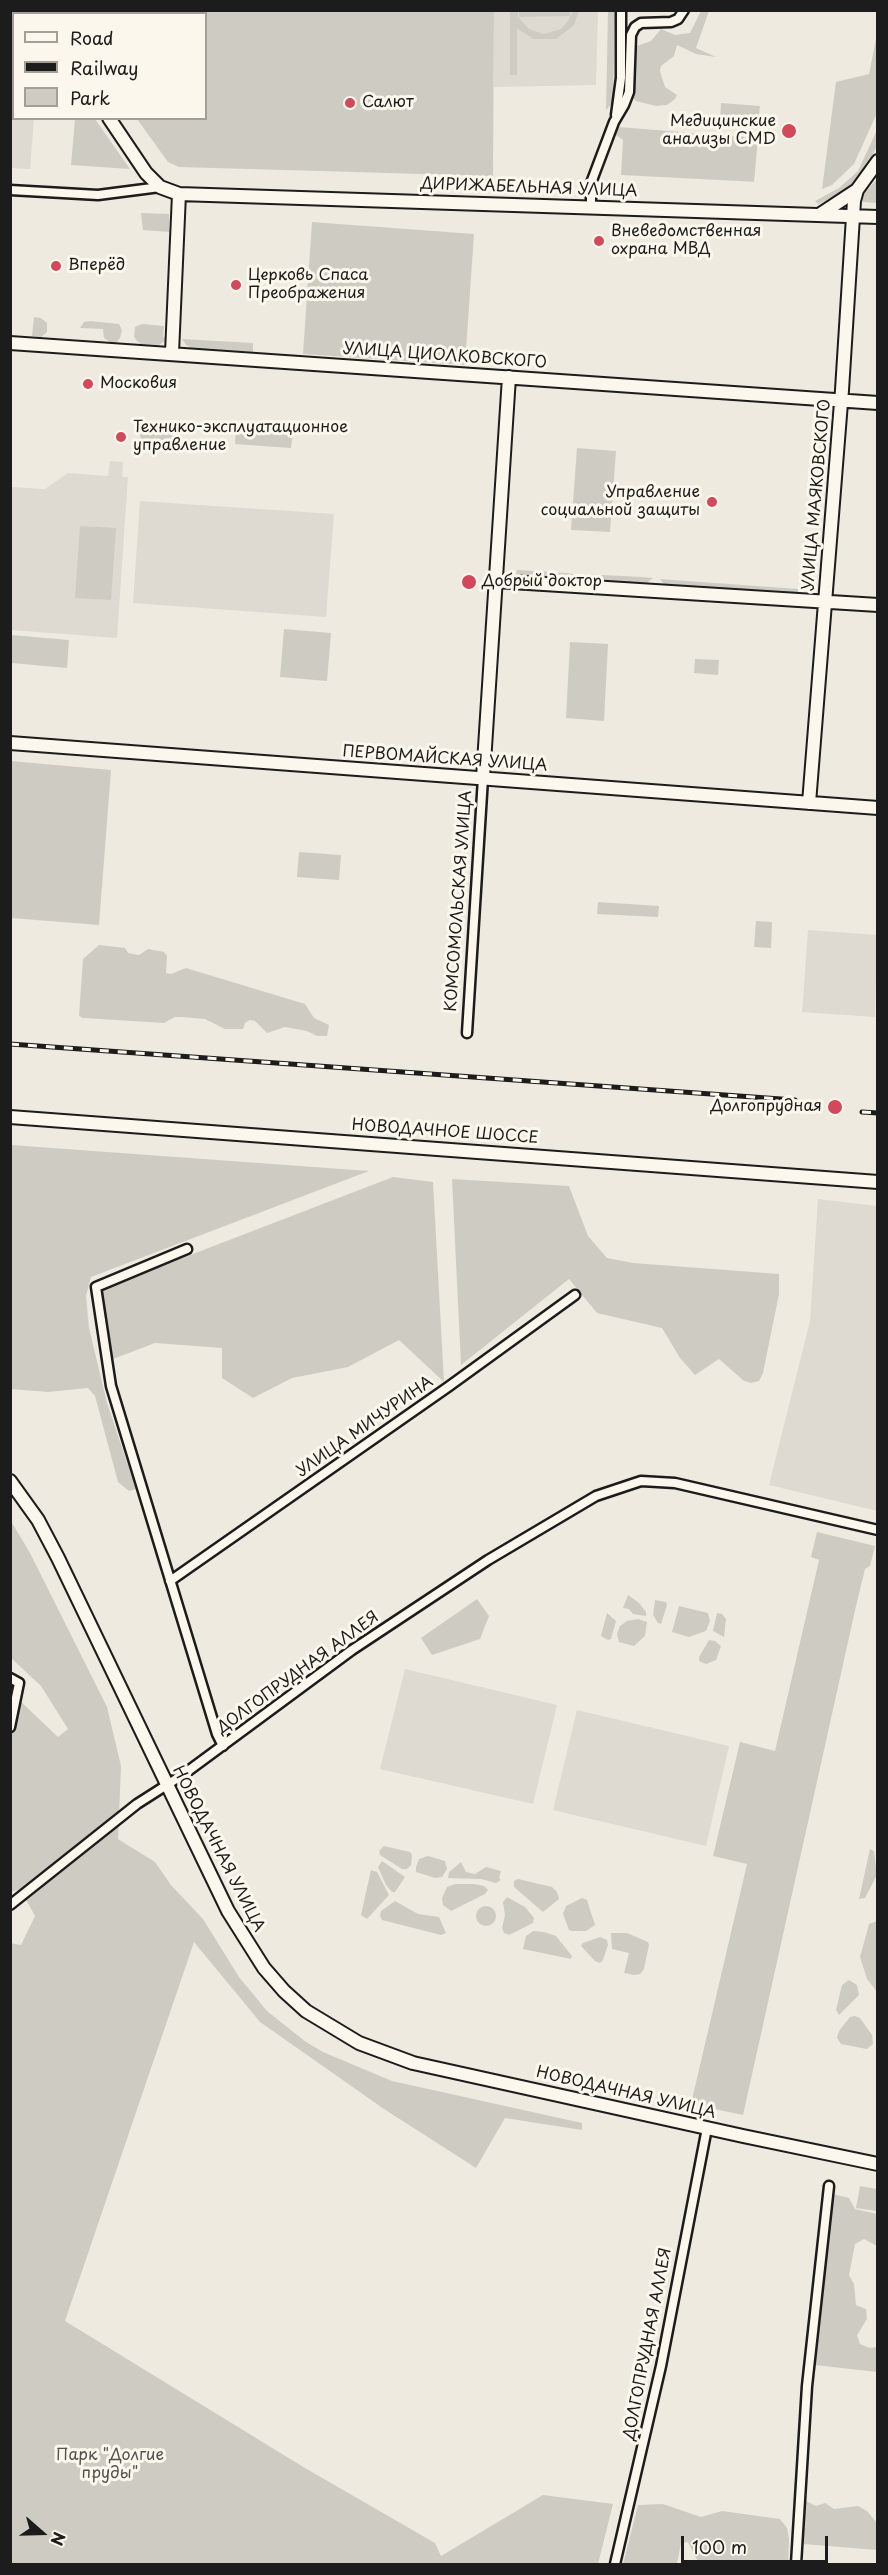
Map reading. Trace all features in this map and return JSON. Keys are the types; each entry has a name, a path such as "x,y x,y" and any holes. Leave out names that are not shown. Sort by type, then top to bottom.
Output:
{"street":[{"path":"616,118 621,78 621,10"},
{"path":"591,208 591,183 628,92 632,35 635,27 641,23 678,20 684,10"},
{"path":"110,120 146,172 160,187"},
{"path":"819,215 857,190 877,165"},
{"path":"10,190 98,195 160,187"},
{"name":"ДИРИЖАБЕЛЬНАЯ УЛИЦА","path":"160,187 179,194 878,217"},
{"name":"УЛИЦА МАЯКОВСКОГО","path":"809,802 857,190"},
{"path":"172,353 179,194"},
{"name":"УЛИЦА ЦИОЛКОВСКОГО","path":"10,343 878,403"},
{"name":"КОМСОМОЛЬСКАЯ УЛИЦА","path":"467,1033 509,376"},
{"path":"496,581 878,605"},
{"name":"ПЕРВОМАЙСКАЯ УЛИЦА","path":"10,743 878,808"},
{"name":"НОВОДАЧНОЕ ШОССЕ","path":"10,1117 878,1182"},
{"path":"187,1249 96,1287 111,1386 222,1746"},
{"name":"УЛИЦА МИЧУРИНА","path":"170,1581 448,1388 575,1295"},
{"name":"НОВОДАЧНАЯ УЛИЦА","path":"10,1481 38,1520 58,1558 245,1942 284,1991 306,2011 332,2029 359,2043 386,2054 440,2070 878,2163"},
{"name":"ДОЛГОПРУДНАЯ АЛЛЕЯ","path":"10,1905 138,1804 222,1746 343,1656 449,1585 596,1496 641,1481 675,1483 878,1530"},
{"path":"10,1678 19,1683 21,1691 10,1727"},
{"name":"ДОЛГОПРУДНАЯ АЛЛЕЯ","path":"615,2565 661,2366 707,2128"},
{"path":"796,2565 807,2386 829,2186"}],"shaded area":[{"path":"10,11 43,11 12,12 12,120 34,120 30,169 11,168"},
{"path":"494,11 598,11 596,85 494,87"},
{"path":"110,461 123,462 122,477 128,477 117,638 11,630 10,487 45,489 68,473 108,476"},
{"path":"140,501 334,514 326,617 133,603"},
{"path":"808,930 877,935 875,1017 802,1012"},
{"path":"818,1199 877,1206 877,1511 769,1485 810,1321"},
{"path":"405,1669 557,1705 533,1804 380,1769"},
{"path":"577,1710 729,1746 706,1846 553,1810"}],"green space":[{"path":"11,10 34,11 12,12 11,70"},
{"name":"Салют","path":"494,11 493,176 179,167 168,162 138,120 207,120 207,12 106,12"},
{"path":"510,11 518,11 518,17 529,29 544,34 561,29 573,11 579,11 574,25 556,39 533,39 517,28 517,75 510,75"},
{"path":"519,11 570,11 570,16 519,17"},
{"path":"608,11 615,11 613,102 606,110"},
{"path":"701,11 709,11 696,48 716,57 696,54 677,45 674,56 661,66 660,71 665,87 677,95 675,99 667,105 656,106 636,101 632,97 637,46 651,41 661,29 675,35 690,33"},
{"path":"877,34 877,113 854,164 832,185 822,189 836,82 869,74"},
{"path":"721,103 760,106 758,125 720,122"},
{"path":"75,120 96,120 130,169 71,165"},
{"path":"618,127 758,138 754,182 621,175 623,140 616,135"},
{"path":"877,130 877,146 863,174 843,192 818,204 815,201 839,188 858,171"},
{"path":"877,179 877,203 863,202 863,195"},
{"path":"141,213 169,214 169,232 143,230"},
{"path":"312,222 474,234 465,365 303,354"},
{"path":"34,317 41,318 47,323 47,332 41,337 32,336"},
{"path":"84,322 119,324 122,330 120,338 116,343 110,342 104,338 103,329 80,328"},
{"path":"142,324 164,326 163,337 166,340 159,345 141,344 134,337 135,327"},
{"path":"182,339 253,343 253,352 192,348"},
{"path":"141,421 173,423 172,441 140,440"},
{"path":"236,427 293,431 291,448 235,444"},
{"path":"577,448 616,451 610,532 571,530"},
{"path":"80,526 116,528 111,600 75,598"},
{"path":"517,570 574,574 569,580 516,575"},
{"path":"582,574 653,578 647,583 586,580"},
{"path":"660,579 798,589 798,594 664,584"},
{"path":"284,629 331,633 327,681 280,677"},
{"path":"11,635 69,640 67,668 11,663"},
{"path":"570,642 608,644 604,721 566,718"},
{"path":"695,659 719,660 718,675 694,673"},
{"path":"11,761 111,770 99,925 11,918"},
{"path":"299,852 341,855 339,880 297,877"},
{"path":"598,902 659,906 658,917 597,914"},
{"path":"756,921 772,922 771,948 754,947"},
{"path":"99,945 125,948 128,953 139,955 148,949 164,952 167,956 166,973 171,974 186,968 305,1004 314,1018 329,1025 327,1036 317,1036 307,1031 285,1027 267,1033 255,1021 250,1020 245,1023 243,1029 225,1029 205,1019 181,1017 175,1017 164,1023 83,1018 79,1016 83,959"},
{"path":"11,1145 369,1171 91,1277 86,1296 89,1328 107,1403 136,1489 129,1491 118,1482 95,1396 88,1388 48,1392 11,1389"},
{"path":"393,1177 433,1182 444,1382 399,1340 348,1367 292,1378 253,1398 222,1378 222,1348 155,1343 113,1359 102,1289"},
{"path":"452,1179 569,1186 588,1236 607,1258 633,1263 779,1274 779,1294 763,1373 759,1381 751,1383 744,1381 719,1359 695,1375 680,1358 662,1328 597,1313 569,1279 461,1365"},
{"name":"Парк \"Долгие пруды\"","path":"11,1521 30,1553 107,1707 121,1766 118,1839 155,1862 171,1885 203,1919 239,1977 267,2011 306,2042 323,2052 392,2081 582,2123 582,2130 505,2118 476,2168 384,2109 260,2022 194,1942 65,2321 305,2468 435,2543 441,2556 543,2495 613,2504 598,2564 11,2564 10,1943 21,1945 35,1916 20,1889 11,1892 10,1732 17,1698 58,1737 68,1729 41,1686 11,1658"},
{"path":"817,1532 875,1546 870,1566 865,1569 856,1606 743,2115 691,2104 747,1864 713,1856 740,1742 775,1751 819,1560 811,1557"},
{"path":"628,1595 639,1603 646,1612 646,1616 633,1614 629,1609 623,1608"},
{"path":"477,1599 489,1616 480,1639 432,1655 421,1638"},
{"path":"655,1600 666,1602 667,1605 661,1624 653,1615"},
{"path":"679,1606 708,1613 710,1621 706,1631 689,1637 672,1632"},
{"path":"607,1613 616,1621 611,1639 608,1640 601,1636"},
{"path":"717,1613 722,1614 726,1619 724,1637 713,1631"},
{"path":"638,1619 647,1622 645,1636 634,1646 619,1642 617,1634 620,1626 627,1621"},
{"path":"709,1640 721,1646 716,1660 706,1664 699,1661 699,1657"},
{"path":"384,1846 410,1852 411,1865 407,1869 402,1869 380,1855 379,1851"},
{"path":"870,1849 874,1851 877,1875 865,1898 859,1899"},
{"path":"428,1856 445,1861 447,1869 442,1877 435,1878 416,1872 419,1859"},
{"path":"382,1861 405,1877 395,1892 392,1892 386,1885 378,1867"},
{"path":"461,1862 466,1872 475,1874 486,1867 501,1871 499,1878 501,1880 496,1883 481,1879 448,1878 449,1872"},
{"path":"371,1870 377,1872 389,1895 367,1919 361,1915"},
{"path":"518,1879 552,1887 559,1899 543,1912 514,1887 514,1881"},
{"path":"455,1884 474,1884 484,1886 488,1890 485,1894 451,1911 443,1905 442,1898 447,1887"},
{"path":"507,1897 525,1907 534,1918 533,1923 509,1935 504,1933 502,1928 505,1915 503,1902"},
{"path":"582,1898 587,1900 595,1925 586,1931 569,1930 563,1914 566,1906"},
{"path":"395,1901 418,1914 439,1917 446,1933 441,1935 382,1920 381,1911"},
{"path":"486,1906 493,1909 496,1916 493,1923 486,1926 479,1923 476,1916 479,1909"},
{"path":"878,1921 877,1992 867,1979 860,1957 869,1924"},
{"path":"533,1931 556,1936 572,1956 571,1959 523,1949 526,1936"},
{"path":"611,1933 627,1933 648,1942 644,1969 640,1974 624,1973 629,1953 612,1949"},
{"path":"600,1937 607,1940 608,1945 600,1963 595,1961 581,1946 583,1943"},
{"path":"849,1980 857,1985 859,1995 839,2015 836,2010 842,1985"},
{"path":"850,2017 860,2018 872,2035 873,2044 867,2049 841,2044 837,2038 839,2031"},
{"path":"860,2186 877,2189 877,2211 856,2208"},
{"path":"833,2194 849,2198 855,2209 877,2214 877,2246 864,2239 855,2244 849,2275 854,2284 856,2305 866,2309 867,2319 857,2335 860,2344 870,2348 877,2347 877,2372 815,2365"},
{"path":"806,2501 816,2506 825,2503 834,2509 858,2506 867,2511 877,2523 877,2550 803,2544 803,2510"},
{"path":"663,2504 701,2517 722,2511 780,2519 787,2528 789,2539 788,2564 699,2564 688,2542 681,2543 677,2564 623,2564 638,2505"}],"railway":[{"path":"10,1044 795,1100"},
{"path":"862,1112 878,1113"}],"place":[{"name":"Салют","path":"350,103"},
{"name":"Медицинские анализы CMD","path":"789,131"},
{"name":"Вневедомственная охрана МВД","path":"599,241"},
{"name":"Вперёд","path":"56,266"},
{"name":"Церковь Спаса Преображения","path":"236,285"},
{"name":"Московия","path":"88,384"},
{"name":"Технико-эксплуатационное управление","path":"121,437"},
{"name":"Управление социальной защиты","path":"712,502"},
{"name":"Добрый доктор","path":"469,582"},
{"name":"Долгопрудная","path":"835,1107"}]}
